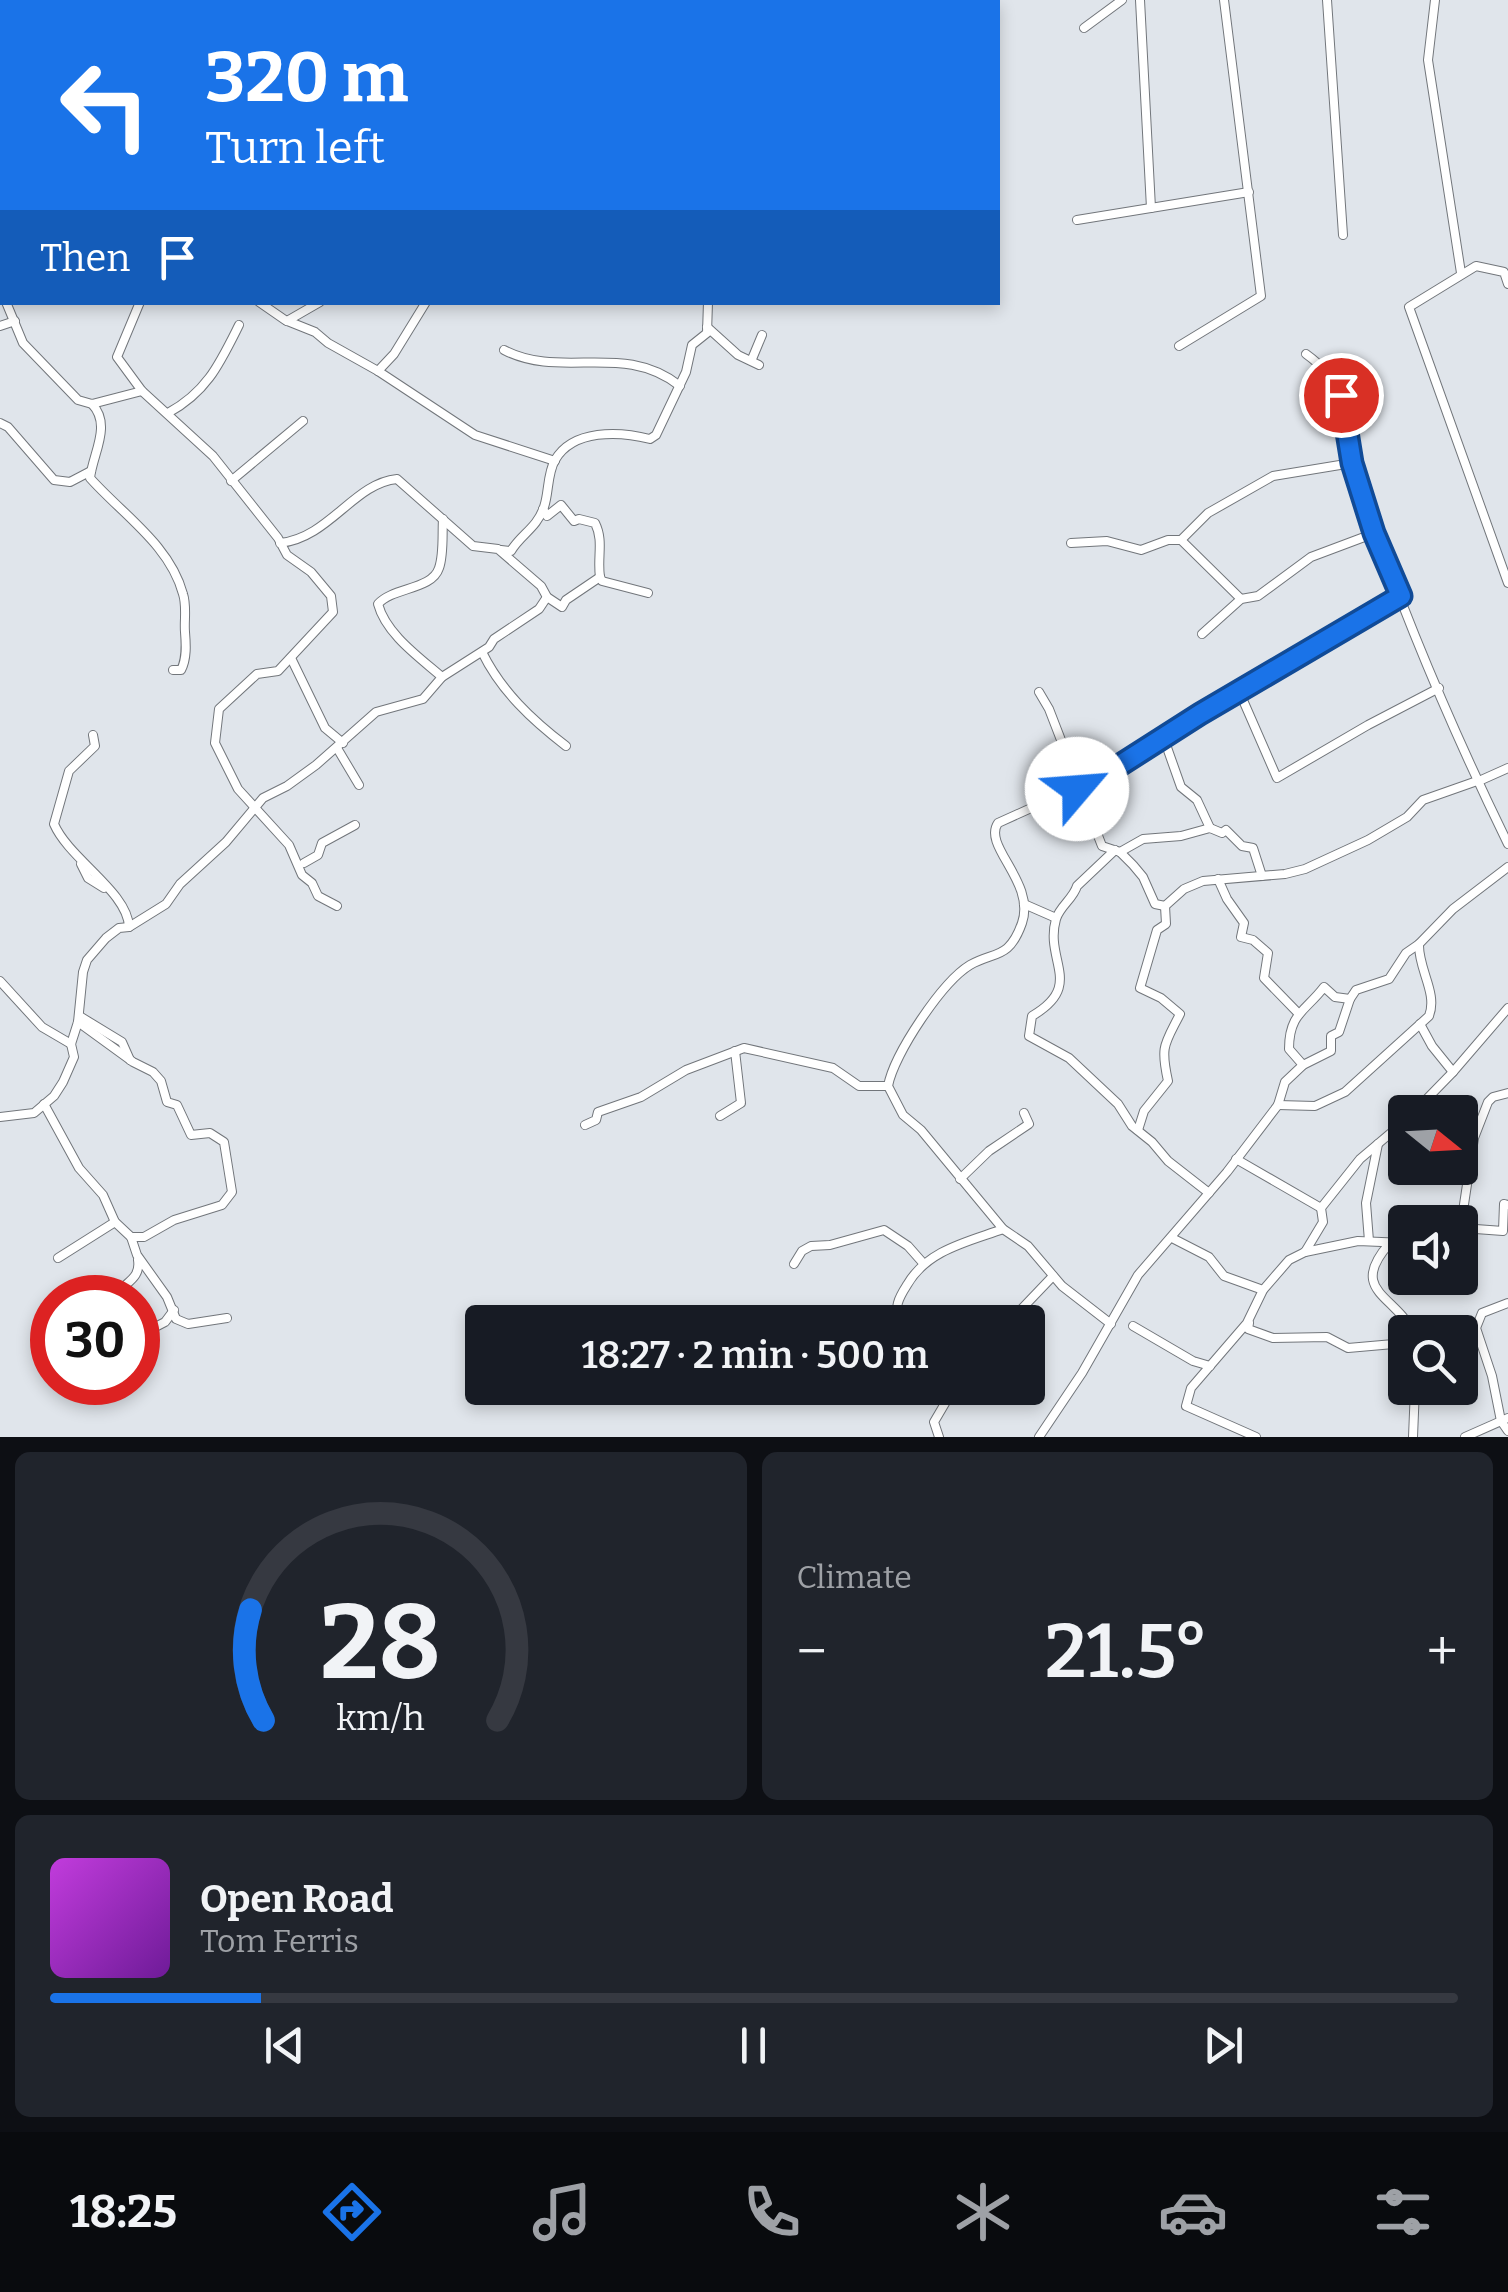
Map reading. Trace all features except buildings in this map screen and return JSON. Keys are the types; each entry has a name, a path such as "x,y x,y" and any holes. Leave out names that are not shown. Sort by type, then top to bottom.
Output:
{"street":[{"path":"1084,28 1122,0"},
{"path":"1140,0 1150,208"},
{"path":"1179,346 1261,296 1224,0"},
{"path":"1327,0 1343,235"},
{"path":"1435,0 1428,60 1461,273"},
{"path":"1078,220 1249,192"},
{"path":"1508,284 1506,274 1476,266 1409,307 1508,583"},
{"path":"8,305 23,343 78,400 92,404 142,391"},
{"path":"139,305 117,357 142,391 213,456 287,555 311,572 331,596 330,619 278,670 257,674 219,709 215,743 238,790 256,805 297,858 298,870 312,883 316,893 337,906"},
{"path":"264,305 287,320 302,324 475,435 554,460"},
{"path":"287,320 314,305"},
{"path":"378,371 394,354 424,305"},
{"path":"280,543 305,537 371,489 393,479 406,484 473,546 512,550 517,540 530,533 543,509 554,460 580,438 630,434 650,439 656,435 688,368 692,345 704,336 708,305"},
{"path":"0,326 14,321"},
{"path":"168,413 190,401 214,374 239,324"},
{"path":"706,326 738,355 755,362 762,336"},
{"path":"504,350 522,360 545,364 628,362 665,374 680,386"},
{"path":"1306,354 1324,367 1341,395 1352,463 1374,533 1508,844"},
{"path":"92,404 102,423 90,478 130,513 170,564 182,589 187,628 185,662 180,670 173,670"},
{"path":"232,480 304,421"},
{"path":"0,424 8,427 54,480 70,482 90,471"},
{"path":"1071,543 1107,540 1140,550 1160,542 1181,540 1208,513 1272,476 1352,463"},
{"path":"543,509 547,516 561,505 574,521 580,518 595,523 601,540 597,558 602,581 648,593"},
{"path":"442,677 403,643 378,604 388,594 434,576 439,569 443,519"},
{"path":"1202,634 1241,600 1258,596 1311,557 1374,533"},
{"path":"1181,540 1241,600"},
{"path":"500,550 562,607 566,600 600,577"},
{"path":"1111,1324 1053,1276 1028,1246 1003,1229 921,1130 906,1120 888,1086 894,1068 928,1014 930,1004 970,965 1000,955 1020,928 1024,904 1016,873 994,840 994,827 1060,794 1081,790 1401,596"},
{"path":"0,1117 34,1113 54,1096 74,1057 70,1044 87,960 119,928 129,927 166,904 180,884 226,842 256,805 340,746 376,712 423,698 442,677 539,609 547,597"},
{"path":"482,652 505,689 534,721 566,746"},
{"path":"291,658 325,728 340,746 359,785"},
{"path":"1239,691 1276,778 1439,688"},
{"path":"1039,692 1102,846 1118,851 1144,877 1155,904 1164,906"},
{"path":"94,735 95,746 69,771 54,824 88,878 107,889 128,912 129,927"},
{"path":"1164,739 1181,786 1199,803 1210,828 1216,832 1226,830 1242,846 1253,848 1262,876"},
{"path":"1164,906 1184,888 1218,879 1305,869 1406,818 1423,800 1508,768"},
{"path":"297,858 318,855 322,843 354,825"},
{"path":"1209,1192 1168,1161 1118,1104 1070,1058 1029,1036 1032,1016 1049,1006 1062,984 1061,964 1054,951 1056,918 1077,886 1118,851 1143,839 1182,836 1210,828"},
{"path":"1041,1436 1065,1402 1138,1275 1278,1105 1285,1082 1303,1065 1332,1050 1331,1036 1339,1032 1350,999 1364,985 1390,979 1406,953 1508,866"},
{"path":"1218,879 1244,923 1241,936 1253,940 1268,953 1264,978 1298,1013"},
{"path":"1024,904 1056,918"},
{"path":"1138,1130 1144,1111 1168,1081 1162,1050 1164,1039 1180,1014 1161,998 1140,988 1157,930 1166,924 1164,906"},
{"path":"1278,1105 1315,1106 1345,1092 1432,1011 1419,944"},
{"path":"0,981 42,1027 70,1044"},
{"path":"1303,1065 1289,1049 1298,1013 1324,987 1335,997 1350,999"},
{"path":"1431,1095 1508,1008"},
{"path":"78,1017 160,1079 168,1102 177,1105 191,1136 210,1133 224,1142 232,1192 222,1205 174,1220 144,1237 131,1236"},
{"path":"1420,1024 1453,1072"},
{"path":"585,1126 596,1120 598,1112 736,1051 752,1049 833,1068 852,1083 868,1088 888,1086"},
{"path":"720,1116 741,1103 736,1051"},
{"path":"1464,1205 1474,1138 1482,1115 1493,1096 1508,1093"},
{"path":"44,1104 79,1168 111,1208 115,1222 131,1236 139,1267 135,1275"},
{"path":"960,1179 988,1151 1028,1124 1024,1113"},
{"path":"1305,1252 1323,1222 1322,1208 1348,1172 1388,1135"},
{"path":"1369,1241 1366,1202 1378,1144"},
{"path":"1236,1159 1322,1208"},
{"path":"1478,1230 1503,1231 1504,1204 1508,1204"},
{"path":"58,1258 115,1222"},
{"path":"897,1305 915,1270 923,1263 940,1252 1003,1229"},
{"path":"794,1264 802,1251 811,1246 830,1245 884,1230 908,1246 923,1263"},
{"path":"1172,1238 1210,1257 1224,1276 1263,1290"},
{"path":"1388,1244 1330,1244 1289,1260 1263,1290 1248,1328 1272,1338 1327,1337 1348,1348 1388,1345"},
{"path":"1388,1245 1374,1265 1371,1278 1377,1292 1402,1315"},
{"path":"137,1255 174,1310 176,1320 188,1324 227,1318"},
{"path":"1025,1305 1053,1276"},
{"path":"1508,1303 1482,1313 1476,1328 1508,1430"},
{"path":"160,1325 174,1310"},
{"path":"1250,1318 1191,1388 1186,1406 1256,1437"},
{"path":"1133,1326 1192,1361 1210,1366"},
{"path":"938,1437 934,1422 944,1405"},
{"path":"1413,1437 1415,1405"},
{"path":"1465,1437 1504,1419"}],"route":[{"path":"1077,789 1110,774 1200,714 1401,596 1374,533 1352,463 1341,395"}]}
